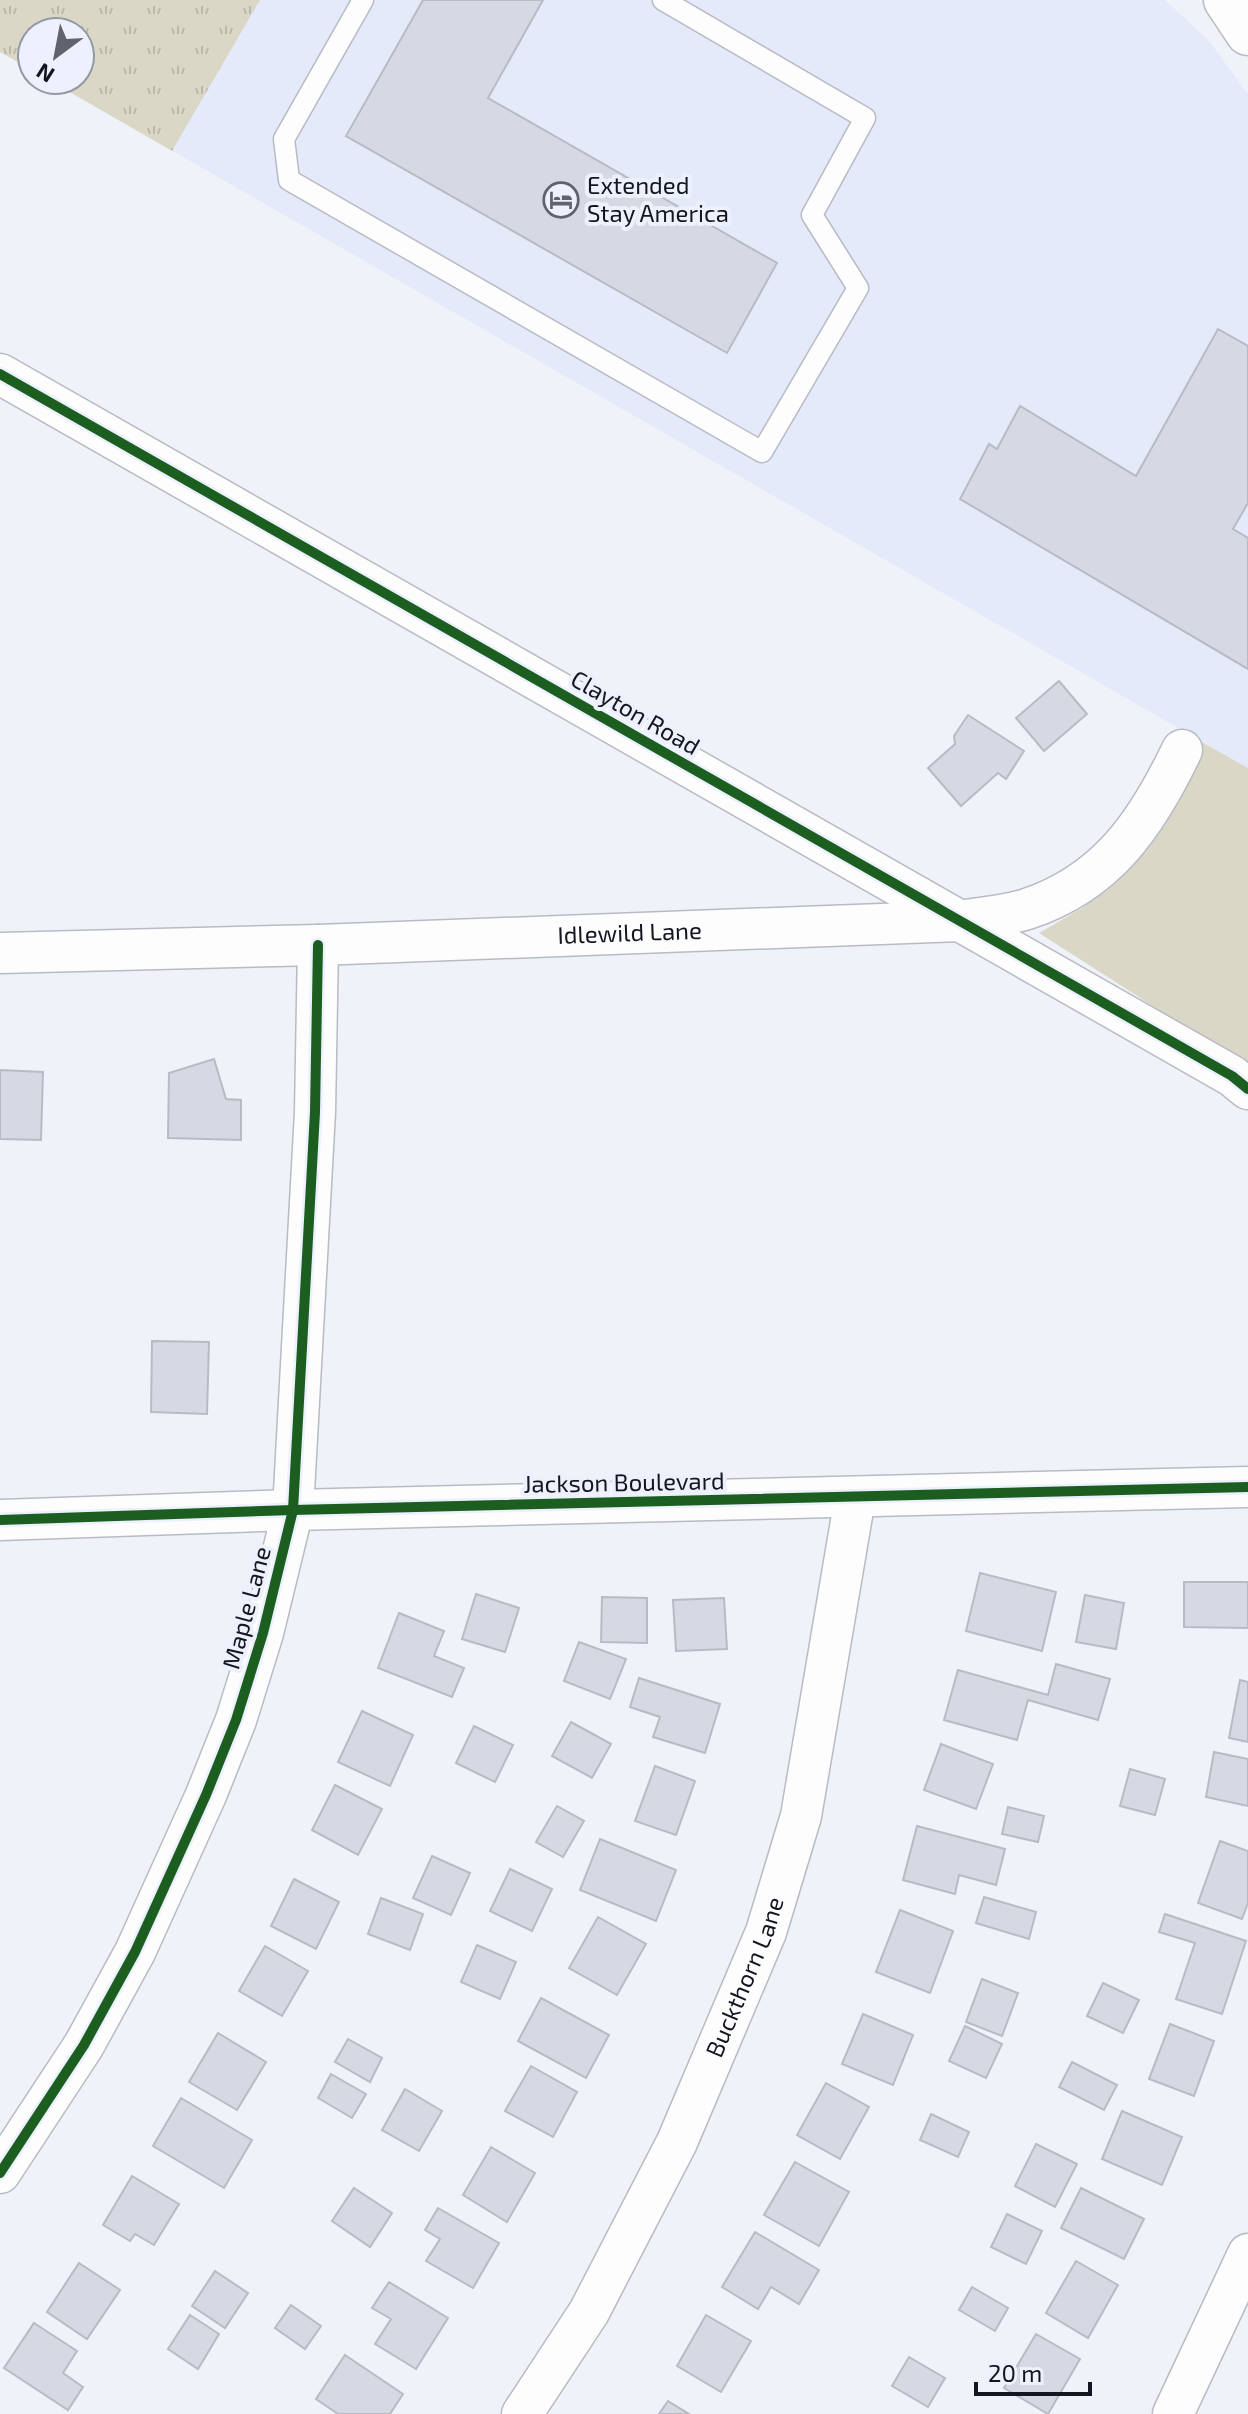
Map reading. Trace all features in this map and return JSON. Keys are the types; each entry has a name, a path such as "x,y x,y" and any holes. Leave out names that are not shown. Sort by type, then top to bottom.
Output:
{"main road":[{"path":"1226,0 1248,33"}],"street":[{"name":"Clayton Road","path":"0,374 1232,1076 1248,1089"},
{"name":"Idlewild Lane","path":"0,953 318,945 960,921 1024,910 1065,894 1101,868 1136,833 1182,750"},
{"name":"Maple Lane","path":"0,2173 84,2045 135,1952 171,1877 236,1720 263,1633 293,1510 315,1112 318,945"},
{"name":"Jackson Boulevard","path":"0,1520 1248,1487"},
{"name":"Buckthorn Lane","path":"522,2414 589,2312 677,2142 766,1932 801,1816 855,1498"},
{"path":"1173,2414 1248,2254"}],"lane":[{"path":"363,0 284,139 289,180 762,452 858,288 812,215 865,118 663,0"}],"shaded area":[{"path":"0,0 1165,0 1209,41 1248,94 1248,768 77,96 96,96 96,16 16,16 16,61 0,52"}],"green space":[{"path":"0,0 260,0 172,151 77,96 96,96 96,16 16,16 16,61 0,52"},
{"path":"1202,742 1248,768 1248,1067 1039,933 1084,907 1112,882 1189,773"}],"building":[{"name":"Extended Stay America","path":"423,0 543,0 488,98 777,263 727,353 346,136"},
{"path":"1218,329 1248,346 1248,503 1233,529 1248,538 1248,669 960,499 989,444 997,449 1020,406 1136,476"},
{"path":"1059,681 1087,714 1044,751 1016,718"},
{"path":"968,715 1024,751 1006,779 998,773 961,806 928,768 955,744 954,736"},
{"path":"214,1059 226,1099 241,1100 241,1140 168,1138 169,1073"},
{"path":"0,1070 43,1072 41,1140 0,1139"},
{"path":"152,1341 209,1342 207,1414 151,1412"},
{"path":"980,1573 1056,1592 1042,1651 966,1631"},
{"path":"1184,1582 1248,1582 1248,1628 1184,1627"},
{"path":"476,1594 519,1608 505,1652 462,1639"},
{"path":"1085,1595 1124,1603 1116,1649 1076,1642"},
{"path":"602,1597 647,1598 647,1643 601,1642"},
{"path":"724,1598 727,1649 676,1651 673,1600"},
{"path":"399,1613 444,1631 434,1656 464,1668 452,1697 378,1668"},
{"path":"579,1642 626,1659 610,1699 564,1681"},
{"path":"1056,1664 1110,1679 1098,1720 1028,1700 1017,1740 944,1720 958,1670 1048,1695"},
{"path":"639,1678 720,1704 705,1753 653,1737 660,1717 630,1707"},
{"path":"1240,1680 1248,1682 1248,1742 1229,1738"},
{"path":"362,1711 413,1735 390,1786 338,1762"},
{"path":"571,1722 611,1744 592,1778 552,1756"},
{"path":"474,1726 513,1745 495,1782 456,1763"},
{"path":"941,1744 993,1764 976,1809 924,1790"},
{"path":"1214,1752 1248,1759 1248,1806 1206,1797"},
{"path":"655,1766 695,1781 676,1835 635,1821"},
{"path":"1130,1769 1165,1779 1155,1815 1120,1806"},
{"path":"335,1785 382,1809 358,1855 312,1830"},
{"path":"557,1806 584,1821 563,1857 536,1842"},
{"path":"1008,1807 1044,1816 1038,1842 1002,1834"},
{"path":"917,1826 1005,1849 996,1885 959,1875 955,1894 903,1880"},
{"path":"600,1839 676,1870 656,1921 580,1890"},
{"path":"1220,1841 1248,1851 1248,1903 1242,1919 1198,1903"},
{"path":"432,1856 470,1873 451,1915 413,1898"},
{"path":"510,1869 552,1889 532,1931 490,1911"},
{"path":"294,1879 339,1902 316,1949 271,1926"},
{"path":"984,1897 1036,1912 1029,1939 976,1923"},
{"path":"381,1898 423,1914 410,1950 368,1934"},
{"path":"900,1910 953,1931 930,1993 876,1972"},
{"path":"1165,1914 1246,1941 1222,2014 1176,1999 1195,1943 1159,1932"},
{"path":"598,1917 646,1944 617,1995 569,1968"},
{"path":"477,1945 516,1962 500,1999 461,1982"},
{"path":"265,1946 308,1971 282,2016 239,1991"},
{"path":"982,1979 1018,1993 1002,2036 966,2022"},
{"path":"1103,1983 1139,2000 1123,2033 1087,2016"},
{"path":"541,1998 609,2035 586,2078 518,2041"},
{"path":"863,2014 913,2035 893,2085 842,2064"},
{"path":"1170,2024 1214,2041 1194,2096 1149,2079"},
{"path":"965,2026 1002,2044 986,2078 949,2061"},
{"path":"218,2033 266,2062 237,2110 189,2082"},
{"path":"348,2039 382,2058 370,2082 335,2062"},
{"path":"1072,2062 1117,2085 1104,2110 1059,2087"},
{"path":"531,2066 577,2092 553,2137 505,2111"},
{"path":"331,2074 366,2094 352,2118 318,2098"},
{"path":"826,2083 869,2107 840,2159 797,2135"},
{"path":"405,2089 442,2111 419,2151 382,2130"},
{"path":"181,2098 252,2140 224,2188 153,2146"},
{"path":"1122,2111 1182,2137 1162,2185 1102,2159"},
{"path":"931,2114 969,2132 958,2157 920,2140"},
{"path":"1036,2144 1077,2164 1055,2207 1015,2186"},
{"path":"491,2147 535,2173 507,2222 463,2195"},
{"path":"795,2162 849,2192 819,2246 764,2215"},
{"path":"132,2176 179,2204 154,2245 135,2234 130,2241 103,2225"},
{"path":"354,2188 392,2213 370,2247 332,2221"},
{"path":"1081,2188 1144,2219 1124,2259 1061,2228"},
{"path":"438,2208 499,2243 473,2288 426,2261 440,2239 425,2230"},
{"path":"1007,2214 1042,2231 1026,2264 991,2247"},
{"path":"755,2232 819,2270 799,2304 771,2287 758,2309 722,2287"},
{"path":"1076,2261 1118,2285 1088,2338 1046,2313"},
{"path":"79,2263 120,2290 87,2339 47,2312"},
{"path":"215,2271 248,2293 225,2328 192,2306"},
{"path":"389,2282 448,2318 416,2369 375,2344 391,2319 372,2308"},
{"path":"972,2287 1008,2308 995,2331 959,2310"},
{"path":"291,2305 321,2326 305,2349 275,2328"},
{"path":"190,2315 219,2334 198,2369 168,2349"},
{"path":"706,2315 751,2341 721,2392 677,2366"},
{"path":"34,2323 77,2351 63,2373 83,2387 68,2410 4,2368"},
{"path":"1036,2334 1080,2359 1048,2414 1004,2388"},
{"path":"345,2355 403,2394 390,2414 338,2414 316,2399"},
{"path":"909,2357 945,2378 928,2407 892,2386"},
{"path":"668,2401 689,2414 659,2414"}],"cycle path":[{"path":"0,374 1232,1076 1248,1089"},
{"path":"0,2173 84,2045 135,1952 206,1795 236,1720 263,1633 293,1510 315,1112 318,945"},
{"path":"0,1520 1248,1487"}],"place":[{"name":"Extended Stay America","path":"561,200"}]}
